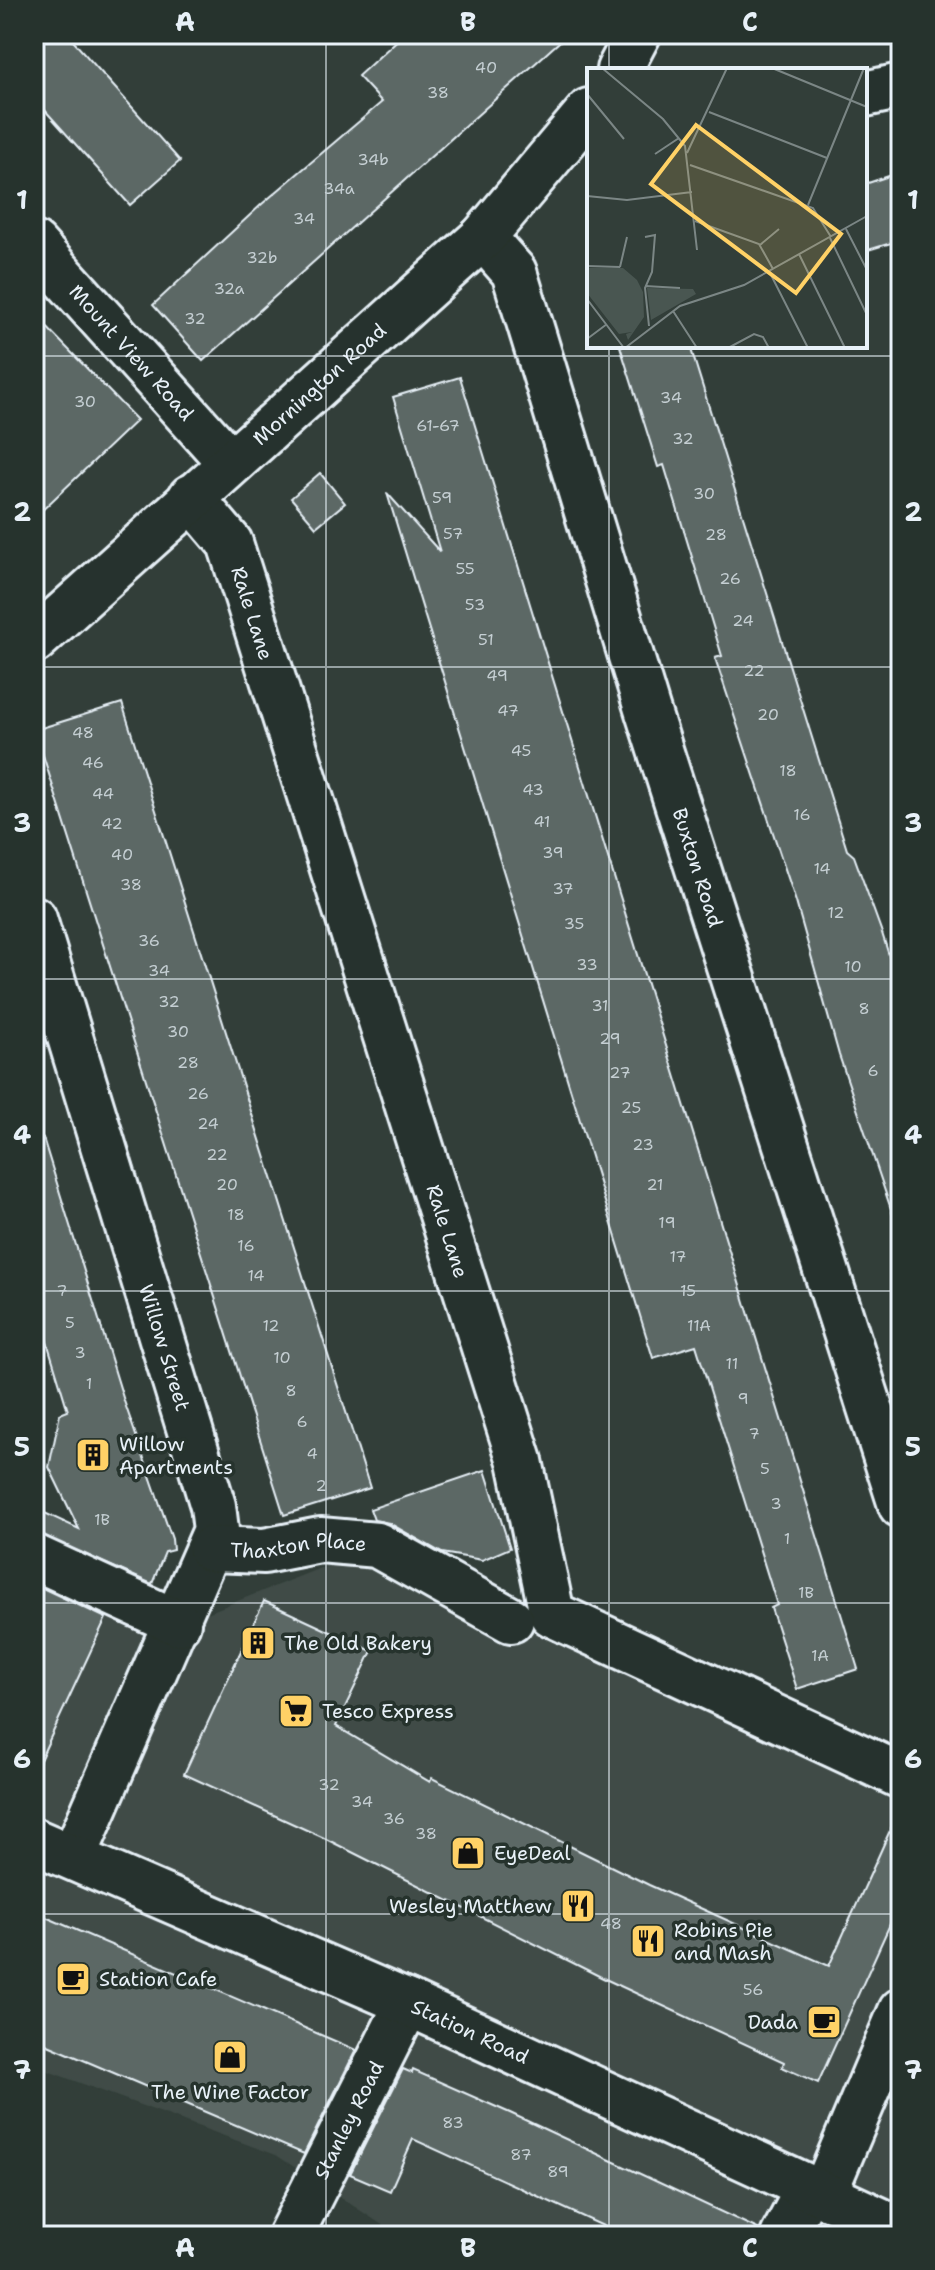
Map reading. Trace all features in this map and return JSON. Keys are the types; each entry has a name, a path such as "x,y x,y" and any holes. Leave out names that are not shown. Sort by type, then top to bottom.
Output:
{"street":[{"path":"620,68 638,34"},
{"path":"867,94 901,86"},
{"name":"Mornington Road","path":"34,641 483,237 586,121"},
{"name":"Buxton Road","path":"483,237 514,272 648,712 901,1505"},
{"name":"Mount View Road","path":"34,244 230,462"},
{"name":"Rale Lane","path":"191,497 230,543 520,1461 552,1614 901,1776"},
{"name":"Willow Street","path":"34,919 213,1506 216,1530 211,1549 74,1856"},
{"name":"Thaxton Place","path":"211,1549 264,1551 320,1540 377,1545 511,1620"},
{"path":"34,1557 178,1623"},
{"name":"Station Road","path":"34,1841 408,2003 901,2230"},
{"name":"Stanley Road","path":"290,2236 408,2003"},
{"path":"783,2236 816,2192 901,2011"}],"shaded area":[{"path":"338,1561 402,1567 901,1789 901,2236 399,2236 276,2155 34,2066 34,1567 177,1625"}],"building":[{"path":"34,34 67,34 180,161 130,205 34,98"},
{"path":"404,34 568,34 203,361 153,305 262,204 382,102 358,76"},
{"path":"901,172 901,240 867,250 867,183"},
{"path":"34,314 137,420 34,518"},
{"path":"621,348 691,348 847,850 854,856 882,933 901,994 901,1217 894,1218 839,1055 796,902 715,658 722,656 664,465 658,467"},
{"path":"460,377 858,1669 797,1689 771,1608 777,1605 696,1345 653,1358 387,493 440,552 393,397"},
{"path":"320,473 345,503 316,527 291,498"},
{"path":"122,703 370,1488 284,1515 35,730"},
{"path":"43,1138 124,1401 172,1539 173,1550 165,1552 152,1584 34,1532 34,1508 79,1529 49,1467 60,1414 68,1411 34,1299 34,1140"},
{"path":"485,1470 510,1548 482,1560 442,1553 389,1523 374,1520 370,1509"},
{"path":"34,1584 106,1618 34,1773"},
{"path":"264,1601 372,1651 336,1726 430,1782 432,1778 649,1885 829,1966 901,1806 901,1900 818,2083 782,2067 784,2062 603,1978 324,1838 184,1774"},
{"path":"34,1912 356,2050 304,2154 34,2039"},
{"path":"403,2069 412,2073 413,2070 510,2113 760,2230 758,2236 625,2236 413,2139 390,2191 350,2174"}],"place":[{"name":"Willow Apartments","path":"93,1455"},
{"name":"The Old Bakery","path":"258,1643"},
{"name":"Tesco Express","path":"296,1711"},
{"name":"EyeDeal","path":"468,1853"},
{"name":"Wesley Matthew","path":"578,1906"},
{"name":"Robins Pie and Mash","path":"648,1941"},
{"name":"Station Cafe","path":"73,1979"},
{"name":"Dada","path":"824,2022"},
{"name":"The Wine Factor","path":"230,2057"}]}
